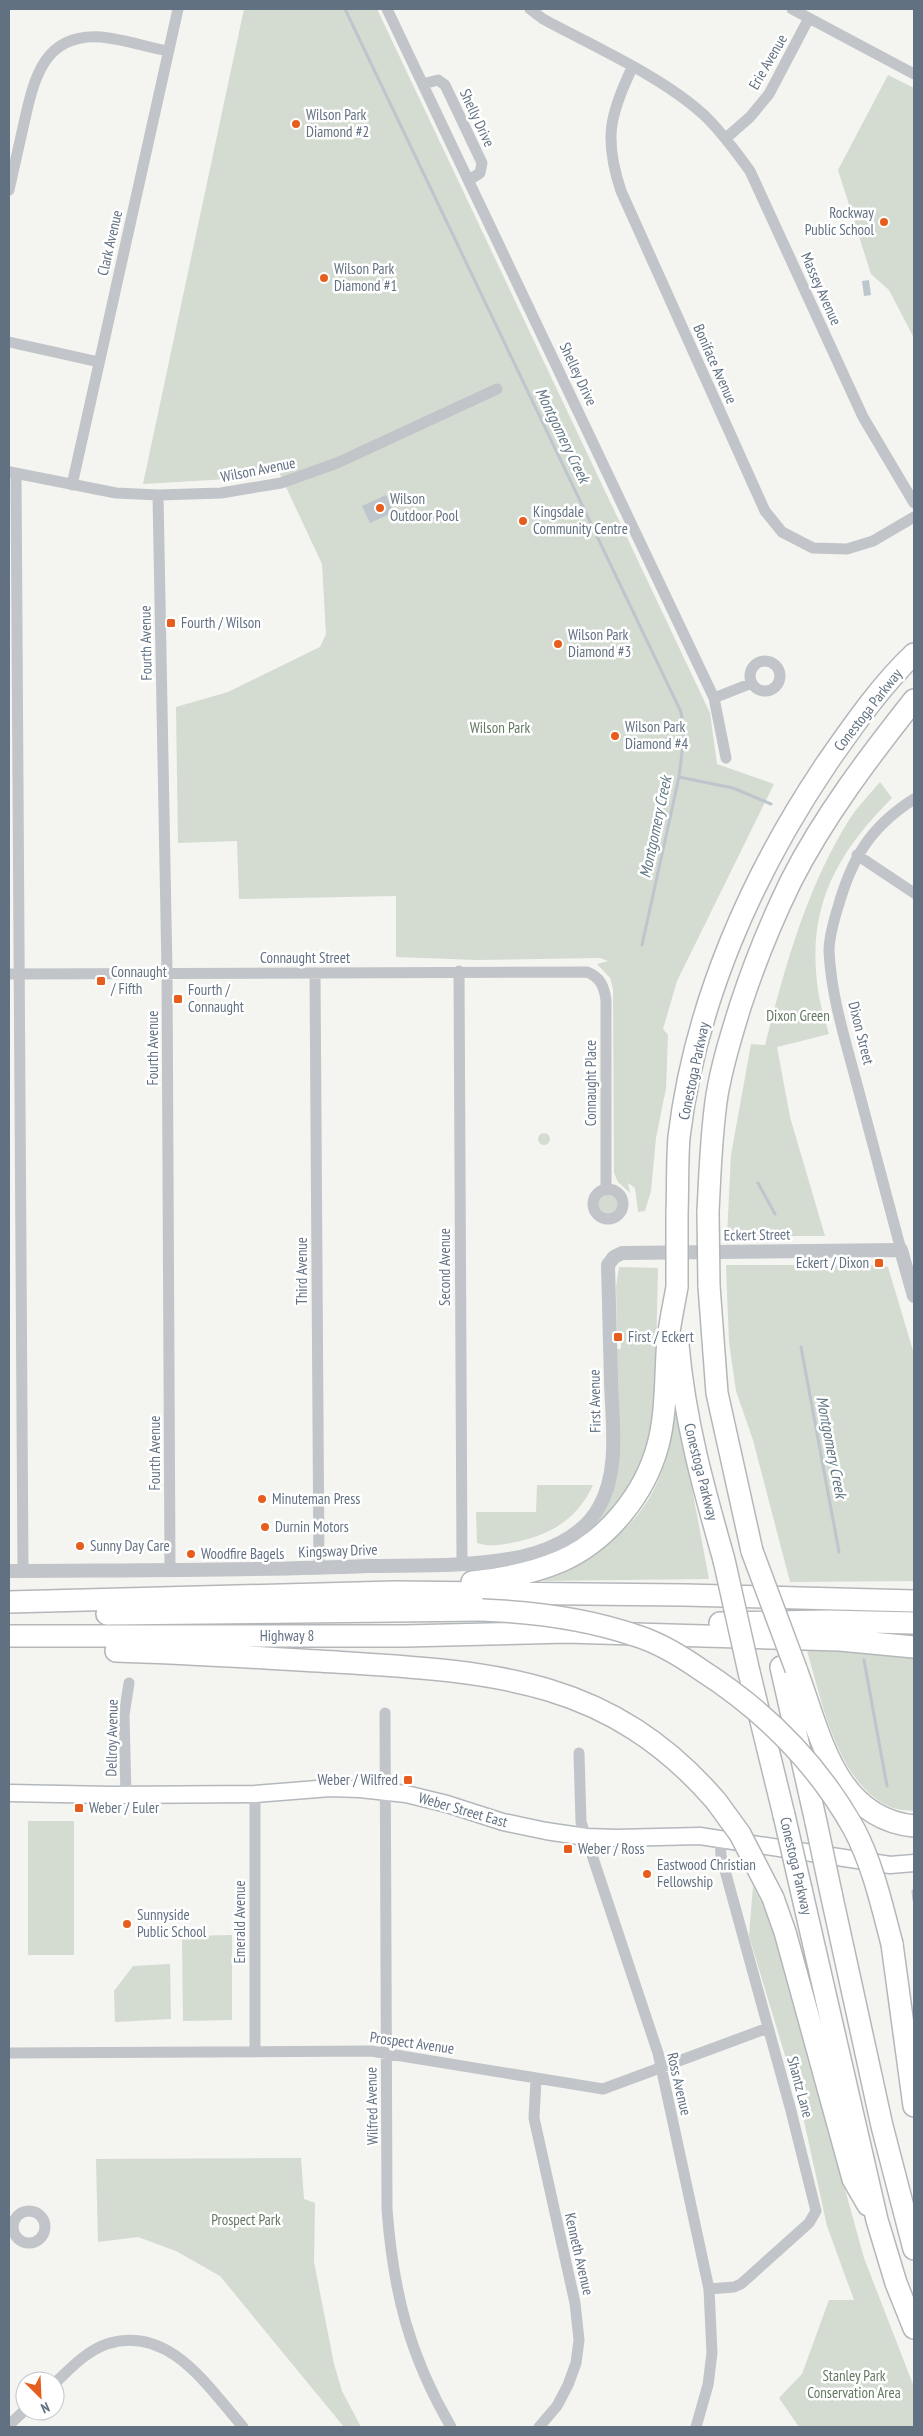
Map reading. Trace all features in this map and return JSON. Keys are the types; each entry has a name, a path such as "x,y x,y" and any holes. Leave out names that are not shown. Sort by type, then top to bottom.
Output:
{"highway":[{"name":"Conestoga Parkway","path":"914,654 902,665 846,736 803,800 768,861 735,931 709,1003 689,1080 679,1137 677,1212 677,1334 683,1395 695,1458 724,1560 749,1672 802,1889 877,2220 896,2283 914,2328"},
{"name":"Conestoga Parkway","path":"914,700 870,756 791,880 756,959 733,1029 717,1094 708,1212 709,1286 717,1393 752,1551 789,1668 816,1822 831,1893 882,2126 914,2249"},
{"path":"395,1592 490,1580 531,1572 562,1561 605,1532 623,1513 649,1472 658,1445 663,1420 668,1338 677,1287"},
{"path":"9,1602 395,1592 909,1599"},
{"path":"9,1614 482,1610 532,1612 587,1622 636,1635 680,1656 733,1690 781,1732 820,1776 855,1831 877,1884 892,1944 914,2106"},
{"path":"566,1632 641,1625 755,1621 914,1623"},
{"path":"566,1632 840,1640 914,1647"},
{"name":"Highway 8","path":"9,1636 405,1636 566,1632"},
{"path":"9,1646 195,1654 418,1667 471,1672 521,1681 600,1709 640,1730 672,1756 716,1801 740,1834 773,1898 785,1932 853,2179 877,2220"},
{"path":"789,1668 828,1754 848,1792 861,1806 881,1818 898,1824 914,1826"}],"main road":[{"name":"Weber Street East","path":"9,1793 255,1794 330,1788 386,1792 447,1804 503,1822 586,1837 700,1836 890,1865 914,1864"}],"street":[{"name":"Clark Avenue","path":"72,485 178,9"},
{"name":"Shelley Drive","path":"387,9 714,698 726,758"},
{"name":"Massey Avenue","path":"530,9 543,19 675,92 704,115 726,138 750,171 863,417 914,503"},
{"path":"792,9 914,74"},
{"name":"Erie Avenue","path":"726,138 750,117 769,94 810,18"},
{"path":"9,190 31,89 40,66 52,52 68,41 101,37 168,51"},
{"name":"Boniface Avenue","path":"632,68 613,111 611,150 620,191 765,510 782,532 813,548 830,549 847,549 873,541 914,517"},
{"name":"Shelly Drive","path":"423,84 438,80 445,85 482,163 480,173 469,180"},
{"path":"9,342 99,362"},
{"name":"Wilson Avenue","path":"12,473 116,493 158,495 221,493 297,479 337,463 497,389"},
{"path":"12,473 16,1571"},
{"name":"Fourth Avenue","path":"158,495 167,972 170,1570"},
{"path":"714,698 752,683"},
{"name":"Dixon Street","path":"914,799 895,811 870,835 857,855 847,877 834,918 829,950 837,1005 914,1296"},
{"path":"857,855 914,893"},
{"name":"Second Avenue","path":"459,971 462,1563"},
{"name":"Connaught Street","path":"15,974 587,972 599,979"},
{"name":"Third Avenue","path":"315,974 319,1568"},
{"name":"Connaught Place","path":"599,979 605,990 606,1000 606,1190"},
{"name":"Eckert Street","path":"614,1256 622,1253 901,1250"},
{"name":"First Avenue","path":"573,1535 588,1523 599,1507 608,1486 612,1448 608,1265 614,1256"},
{"name":"Kingsway Drive","path":"16,1571 319,1568 462,1563 509,1559 536,1552 573,1535"},
{"name":"Dellroy Avenue","path":"126,1794 124,1715 129,1683"},
{"name":"Wilfred Avenue","path":"385,1713 387,2209 390,2254 405,2328 435,2399 451,2427"},
{"name":"Ross Avenue","path":"579,1753 581,1822 662,2069 709,2289 712,2353 708,2385 696,2427"},
{"name":"Emerald Avenue","path":"255,1794 256,2051"},
{"name":"Shantz Lane","path":"709,2289 734,2287 741,2284 809,2223 816,2211 720,1856 720,1838"},
{"name":"Prospect Avenue","path":"9,2053 386,2052 603,2090 768,2028"},
{"name":"Kenneth Avenue","path":"536,2079 534,2118 575,2303 578,2340 576,2363 568,2385 557,2406 539,2427"},
{"path":"65,2374 84,2357 106,2344 131,2340 153,2343 173,2352 185,2363 243,2427"}],"green space":[{"name":"Wilson Park","path":"244,9 377,9 710,713 717,764 774,784 677,981 663,1029 668,1035 666,1088 656,1138 651,1191 645,1211 638,1212 635,1188 628,1183 630,1193 618,1182 614,1173 613,989 610,978 597,964 608,961 600,958 477,960 396,957 396,896 239,899 237,841 178,843 176,707 228,692 320,647 326,634 322,564 279,472 228,479 143,484"},
{"name":"Rockway Public School","path":"888,75 914,88 914,338 889,290 871,274 838,170"},
{"name":"Dixon Green","path":"880,782 892,798 855,840 829,884 821,908 815,961 819,996 829,1034 777,1047 790,1117 825,1236 727,1236 731,1155 751,1044 765,1045 798,929 821,873 849,820"},
{"path":"542,1133 546,1133 550,1139 546,1145 542,1145 538,1141 538,1137"},
{"path":"609,1193 617,1196 620,1204 617,1212 609,1215 601,1212 598,1204 601,1196"},
{"path":"726,1265 881,1265 888,1267 914,1354 914,1581 790,1582 753,1440 736,1391 729,1342"},
{"path":"619,1267 658,1268 655,1401 649,1443 638,1474 602,1526 577,1539 605,1509 616,1349 621,1349 621,1335 617,1334 616,1287"},
{"path":"677,1409 709,1579 539,1581 600,1549 614,1539 638,1514 659,1479"},
{"path":"537,1485 593,1485 579,1508 570,1517 549,1531 511,1543 490,1545 477,1543 476,1512 536,1512"},
{"path":"806,1647 914,1657 914,1811 888,1806 870,1794 855,1778 833,1736"},
{"path":"28,1821 74,1821 74,1955 28,1955"},
{"name":"Stanley Park Conservation Area","path":"753,1886 771,1921 864,2258 914,2387 914,2427 799,2427 779,2398 802,2374 829,2300 854,2300 827,2226 802,2112 749,1936"},
{"path":"232,1935 232,2020 183,2021 182,1936"},
{"path":"170,1964 171,2019 115,2022 114,1991 133,1966"},
{"name":"Prospect Park","path":"301,2158 304,2199 315,2203 314,2262 334,2364 342,2391 361,2427 344,2427 220,2276 176,2251 138,2237 98,2242 96,2159"}],"shaded area":[{"path":"869,280 871,295 864,296 862,281"},
{"path":"386,495 394,512 370,523 362,506"}],"waterway":[{"name":"Montgomery Creek","path":"345,9 681,712 684,736 679,777 642,945"},
{"path":"679,777 733,788 771,804"},
{"name":"Montgomery Creek","path":"758,1183 775,1214"},
{"name":"Montgomery Creek","path":"801,1347 839,1552"},
{"name":"Montgomery Creek","path":"864,1660 887,1786"},
{"name":"Montgomery Creek","path":"913,1891 914,1900"}],"place":[{"name":"Wilson Park Diamond #2","path":"296,124"},
{"name":"Rockway Public School","path":"884,222"},
{"name":"Wilson Park Diamond #1","path":"324,278"},
{"name":"Wilson Outdoor Pool","path":"380,508"},
{"name":"Kingsdale Community Centre","path":"523,521"},
{"name":"Fourth / Wilson","path":"171,623"},
{"name":"Wilson Park Diamond #3","path":"558,644"},
{"name":"Wilson Park Diamond #4","path":"615,736"},
{"name":"Connaught / Fifth","path":"101,981"},
{"name":"Fourth / Connaught","path":"178,999"},
{"name":"Eckert / Dixon","path":"879,1263"},
{"name":"First / Eckert","path":"618,1337"},
{"name":"Minuteman Press","path":"262,1499"},
{"name":"Durnin Motors","path":"265,1527"},
{"name":"Sunny Day Care","path":"80,1546"},
{"name":"Woodfire Bagels","path":"191,1554"},
{"name":"Weber / Wilfred","path":"408,1780"},
{"name":"Weber / Euler","path":"79,1808"},
{"name":"Weber / Ross","path":"568,1849"},
{"name":"Eastwood Christian Fellowship","path":"647,1874"},
{"name":"Sunnyside Public School","path":"127,1924"}]}
